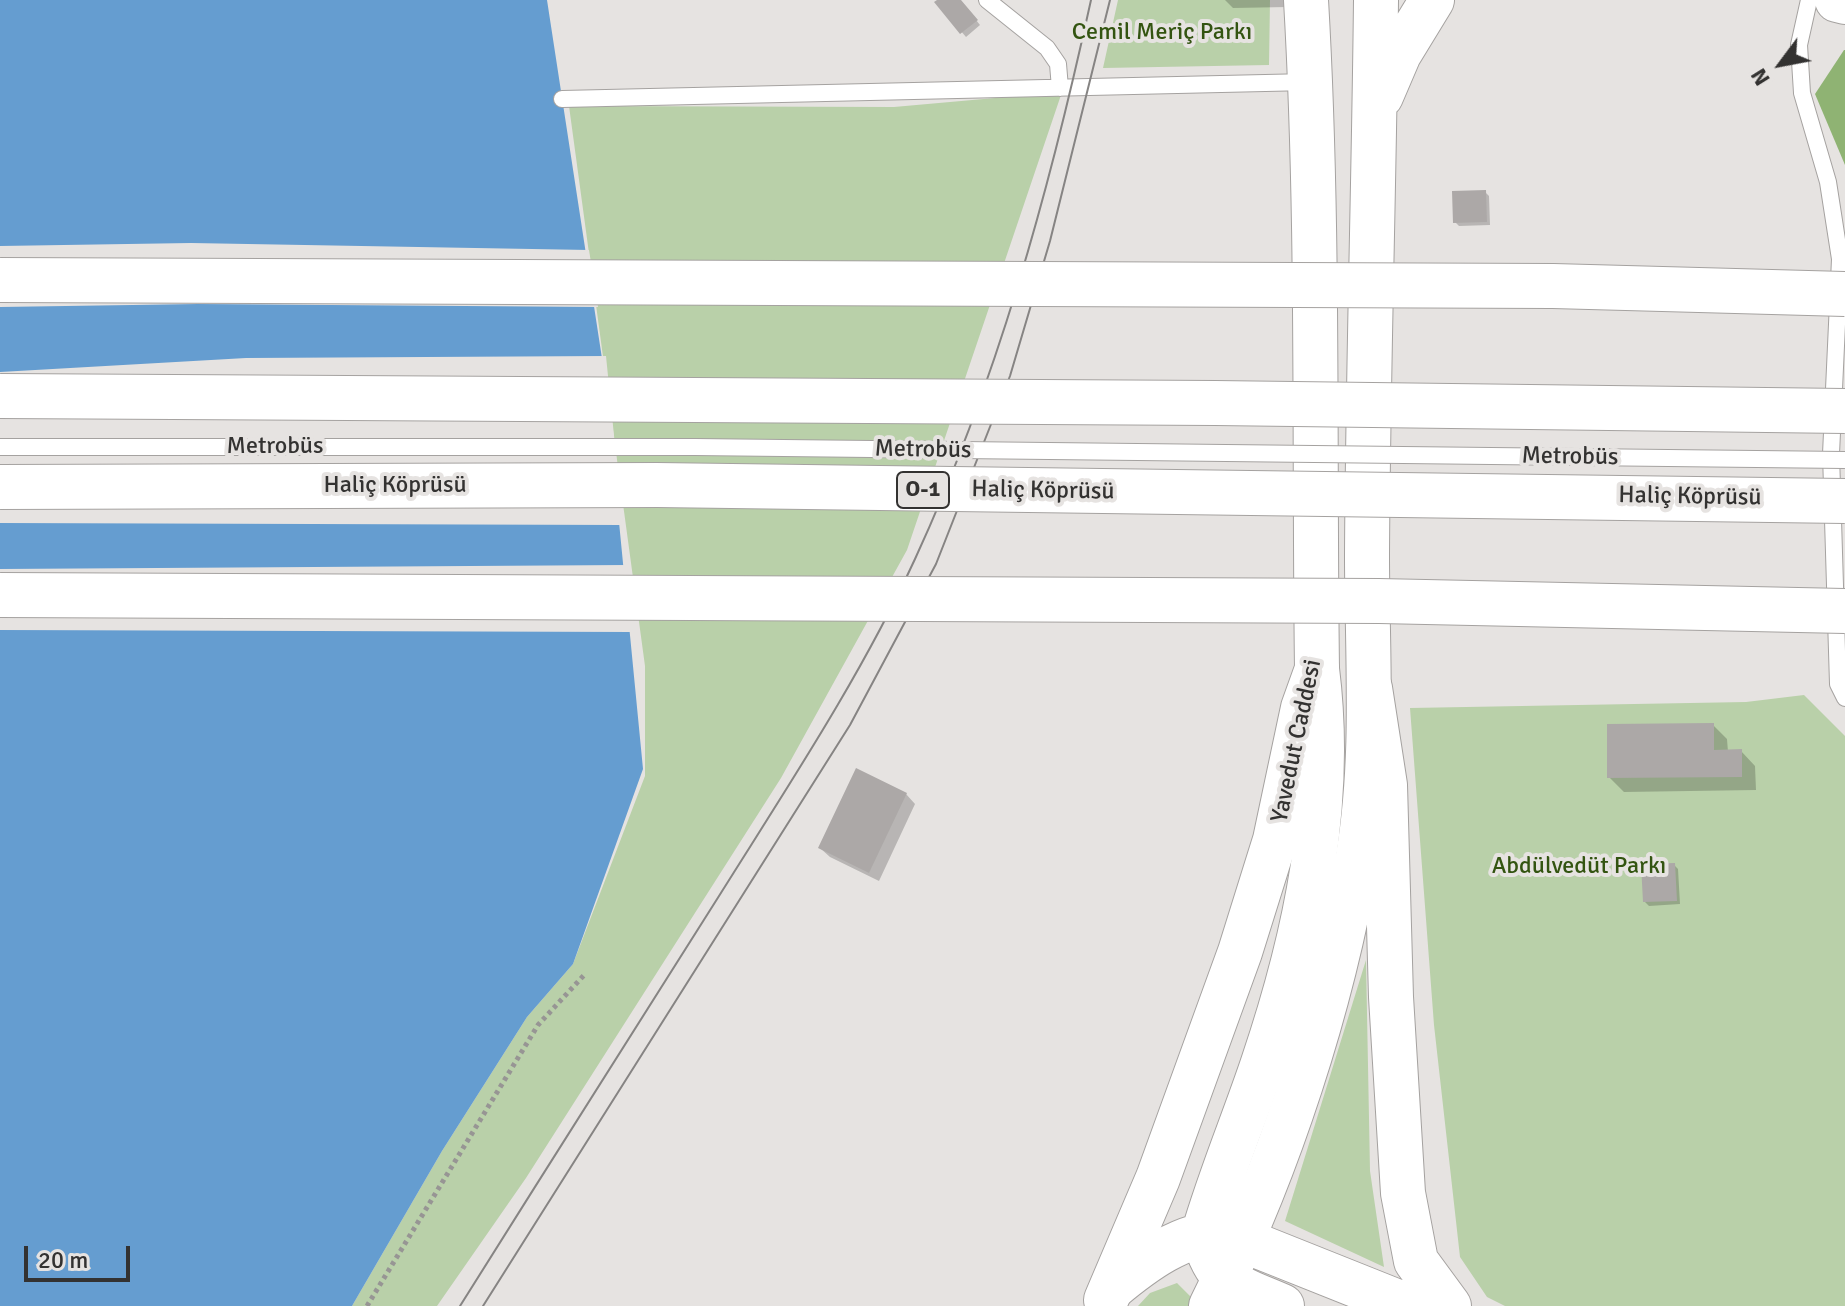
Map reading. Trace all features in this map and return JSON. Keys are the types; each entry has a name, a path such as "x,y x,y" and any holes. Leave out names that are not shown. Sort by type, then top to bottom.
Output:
{"main road":[{"name":"Yavedut Caddesi","path":"1107,1297 1158,1178 1240,952 1275,840 1303,708 1317,669 1313,371 1316,242 1306,0"},
{"path":"1282,1306 1218,1293 1210,1260 1306,1060 1355,869 1366,783 1370,688 1372,125 1376,0"},
{"path":"1372,125 1399,54 1432,0"},
{"path":"1837,0 1845,2"},
{"path":"0,280 1553,286 1845,294"},
{"path":"0,396 1215,403 1845,411"},
{"name":"Haliç Köprüsü","path":"0,487 657,485 1845,501"},
{"path":"0,595 1364,601 1845,611"},
{"path":"1222,1236 1286,989 1314,864 1324,787 1324,721 1317,669"},
{"path":"1370,688 1385,785 1392,1011 1403,1193 1416,1261 1449,1306"},
{"path":"1107,1297 1163,1252 1222,1236 1408,1306"}],"lane":[{"path":"987,0 1047,48 1058,64 1060,88"},
{"path":"1809,0 1799,45 1802,93 1828,182 1840,259 1831,454 1838,684 1845,698"},
{"path":"562,99 1311,82"},
{"name":"Metrobüs","path":"0,447 695,447 1845,460"}],"path":[{"path":"367,1306 538,1025 586,973"}],"green space":[{"name":"Cemil Meriç Parkı","path":"1118,0 1270,0 1269,65 1103,68"},
{"path":"1845,50 1845,165 1815,94"},
{"path":"1062,92 907,550 781,778 526,1178 437,1306 352,1306 442,1151 527,1017 573,964 645,776 645,666 569,106 894,107"},
{"name":"Abdülvedüt Parkı","path":"1804,695 1845,736 1845,1306 1505,1306 1487,1297 1460,1257 1434,1025 1410,708 1746,702"},
{"path":"1366,960 1370,1171 1384,1267 1285,1221"},
{"path":"1177,1283 1192,1298 1188,1306 1138,1306 1150,1293"}],"water":[{"path":"0,0 547,0 605,378 643,769 573,964 527,1017 442,1151 352,1306 0,1306"}],"pier":[{"path":"191,243 589,250 598,307 198,304 0,307 0,246"},
{"path":"606,356 623,525 0,523 0,372 246,358"},
{"path":"627,565 633,632 0,630 0,569"}],"building":[{"path":"961,0 978,20 960,34 934,2"},
{"path":"1486,190 1487,222 1453,223 1452,191"},
{"path":"1714,723 1714,750 1742,749 1742,777 1607,778 1607,724"},
{"path":"856,768 907,793 869,873 818,848"},
{"path":"1675,863 1677,901 1643,902 1641,864"}],"tram line":[{"path":"460,1306 771,814 894,603 944,492 996,355 1038,214 1091,0"},
{"path":"483,1306 850,725 936,564 1010,376 1050,241 1110,0"}]}
